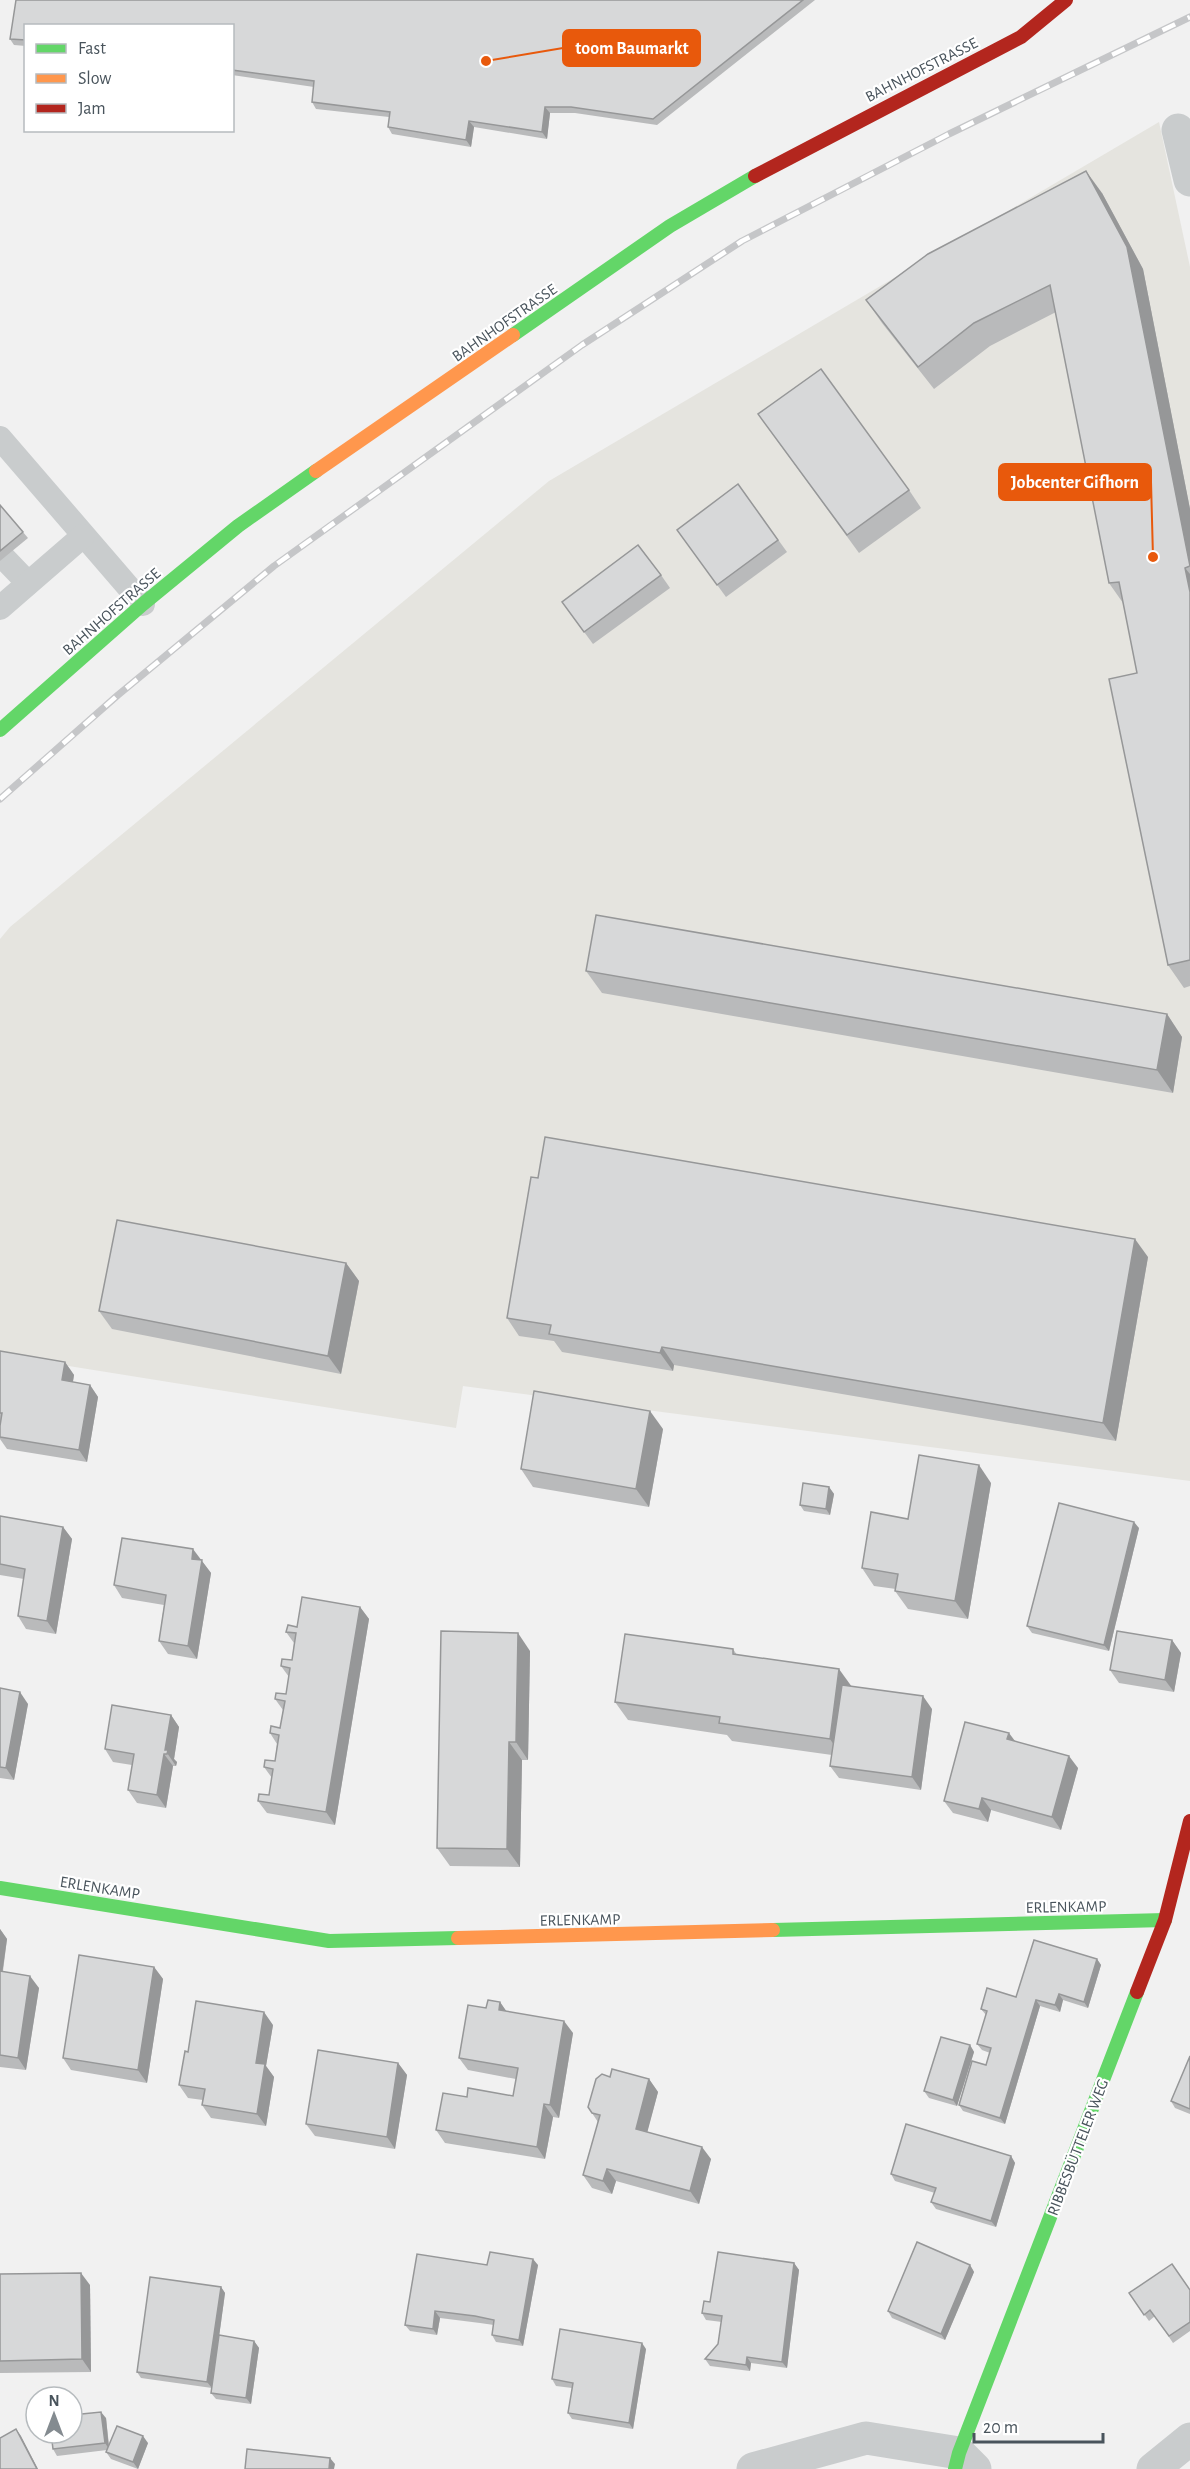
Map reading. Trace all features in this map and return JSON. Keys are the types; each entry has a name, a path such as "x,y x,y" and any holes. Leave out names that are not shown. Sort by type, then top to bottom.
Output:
{"street":[{"name":"BAHNHOFSTRASSE","path":"0,730 142,604 238,526 670,226 770,167 1021,37 1066,0"},
{"path":"1184,127 1190,180"},
{"name":"RIBBESBÜTTELER WEG","path":"963,2464 1165,1920 1190,1821"},
{"name":"ERLENKAMP","path":"0,1888 329,1941 1165,1920"},
{"path":"753,2469 866,2438 963,2464"},
{"path":"1153,2469 1190,2439"}],"lane":[{"path":"0,438 142,604"},
{"path":"0,608 83,536"},
{"path":"4,558 28,583"}],"shaded area":[{"path":"1159,122 1190,267 1190,1481 463,1386 456,1428 0,1355 0,939 10,927 549,481"}],"building":[{"path":"16,0 803,0 653,119 571,107 545,107 542,132 469,121 466,140 388,127 390,112 312,102 314,81 234,70 234,24 24,24 24,40 10,39"},
{"path":"1086,171 1127,247 1190,566 1185,568 1190,592 1190,960 1168,965 1109,679 1137,673 1119,582 1109,583 1050,285 974,323 918,367 866,300 928,254"},
{"path":"821,369 909,490 847,535 758,414"},
{"path":"738,484 778,540 717,585 677,530"},
{"path":"0,505 23,532 0,551"},
{"path":"638,545 661,575 584,632 562,602"},
{"path":"596,915 1167,1014 1157,1070 586,971"},
{"path":"545,1137 1135,1239 1103,1423 662,1347 660,1353 549,1334 551,1325 507,1318 531,1177 538,1178"},
{"path":"117,1220 346,1263 328,1356 99,1311"},
{"path":"0,1351 65,1362 62,1380 90,1385 79,1450 0,1437 2,1413 0,1413"},
{"path":"534,1391 650,1411 636,1489 521,1469"},
{"path":"919,1455 979,1465 955,1601 895,1591 898,1574 862,1568 871,1512 908,1519"},
{"path":"803,1483 829,1487 826,1509 800,1505"},
{"path":"1059,1503 1134,1522 1104,1645 1027,1626"},
{"path":"0,1516 63,1527 47,1621 18,1616 25,1569 0,1564"},
{"path":"122,1538 193,1549 192,1559 202,1560 188,1646 159,1641 166,1595 114,1585"},
{"path":"302,1597 360,1607 326,1812 258,1801 259,1794 269,1795 273,1769 264,1767 265,1760 275,1761 279,1735 270,1733 271,1726 280,1728 285,1701 275,1699 276,1693 286,1694 290,1668 281,1666 282,1659 292,1660 296,1633 286,1632 288,1625 297,1627"},
{"path":"441,1631 518,1633 516,1742 509,1742 507,1849 437,1848"},
{"path":"1117,1631 1172,1640 1165,1680 1110,1670"},
{"path":"625,1634 733,1649 733,1654 839,1669 830,1739 719,1723 720,1717 615,1702"},
{"path":"842,1685 923,1696 912,1777 830,1766"},
{"path":"0,1688 20,1692 6,1768 0,1767"},
{"path":"112,1705 171,1715 165,1750 168,1750 167,1754 164,1754 157,1795 128,1790 134,1754 105,1749"},
{"path":"965,1722 1009,1733 1007,1739 1069,1756 1052,1817 982,1798 979,1809 944,1801"},
{"path":"1034,1940 1097,1959 1084,2002 1059,1994 1055,2005 1036,2000 1000,2118 959,2105 972,2061 986,2065 991,2048 977,2044 987,2011 981,2009 987,1988 1016,1997"},
{"path":"79,1955 154,1967 138,2070 63,2058"},
{"path":"0,1971 30,1976 18,2058 0,2055"},
{"path":"488,2000 500,2002 499,2010 564,2021 550,2105 544,2104 537,2147 436,2130 443,2093 467,2097 468,2088 513,2096 518,2068 459,2058 468,2005 486,2008"},
{"path":"196,2001 264,2012 256,2063 265,2064 257,2114 202,2105 205,2089 179,2085 185,2051 188,2052"},
{"path":"941,2037 970,2045 953,2100 924,2091"},
{"path":"318,2050 398,2063 387,2137 306,2124"},
{"path":"1190,2056 1190,2109 1171,2101"},
{"path":"612,2069 649,2079 636,2129 702,2147 690,2191 607,2169 603,2181 583,2175 600,2115 592,2113 588,2107 596,2079 602,2074 610,2077"},
{"path":"906,2124 1011,2156 991,2221 931,2202 936,2188 891,2174"},
{"path":"917,2242 970,2265 941,2334 888,2311"},
{"path":"490,2252 533,2259 519,2340 492,2335 494,2320 475,2316 435,2311 433,2329 405,2325 417,2254 487,2265"},
{"path":"718,2252 794,2263 782,2362 747,2357 746,2365 705,2359 718,2344 722,2316 702,2313 704,2301 710,2302"},
{"path":"1172,2264 1190,2290 1190,2322 1169,2336 1150,2310 1144,2315 1129,2293"},
{"path":"81,2273 82,2359 0,2361 0,2274"},
{"path":"150,2277 221,2287 207,2382 137,2372"},
{"path":"560,2329 642,2343 629,2423 568,2413 573,2383 552,2379"},
{"path":"219,2335 254,2341 246,2398 211,2393"},
{"path":"101,2412 105,2443 53,2449 52,2445 84,2445 84,2414"},
{"path":"117,2426 143,2436 133,2462 106,2452"},
{"path":"16,2429 37,2469 0,2469 0,2438"},
{"path":"247,2449 330,2458 329,2469 245,2469"}],"railway":[{"path":"0,799 118,695 274,566 582,345 742,241 949,134 1190,17"}],"traffic: fast":[{"path":"513,335 670,226 755,176"},
{"path":"0,730 143,604 238,526 316,471"},
{"path":"0,1888 329,1941 458,1938"},
{"path":"773,1930 1165,1920"},
{"path":"955,2469 959,2453 1137,1992"}],"traffic: slow":[{"path":"316,471 513,335"},
{"path":"458,1938 773,1930"}],"traffic: jam":[{"path":"755,176 1021,37 1066,0"},
{"path":"1137,1992 1165,1920 1190,1821"}],"place":[{"name":"toom Baumarkt","path":"486,61"},
{"name":"Jobcenter Gifhorn","path":"1153,557"}]}
